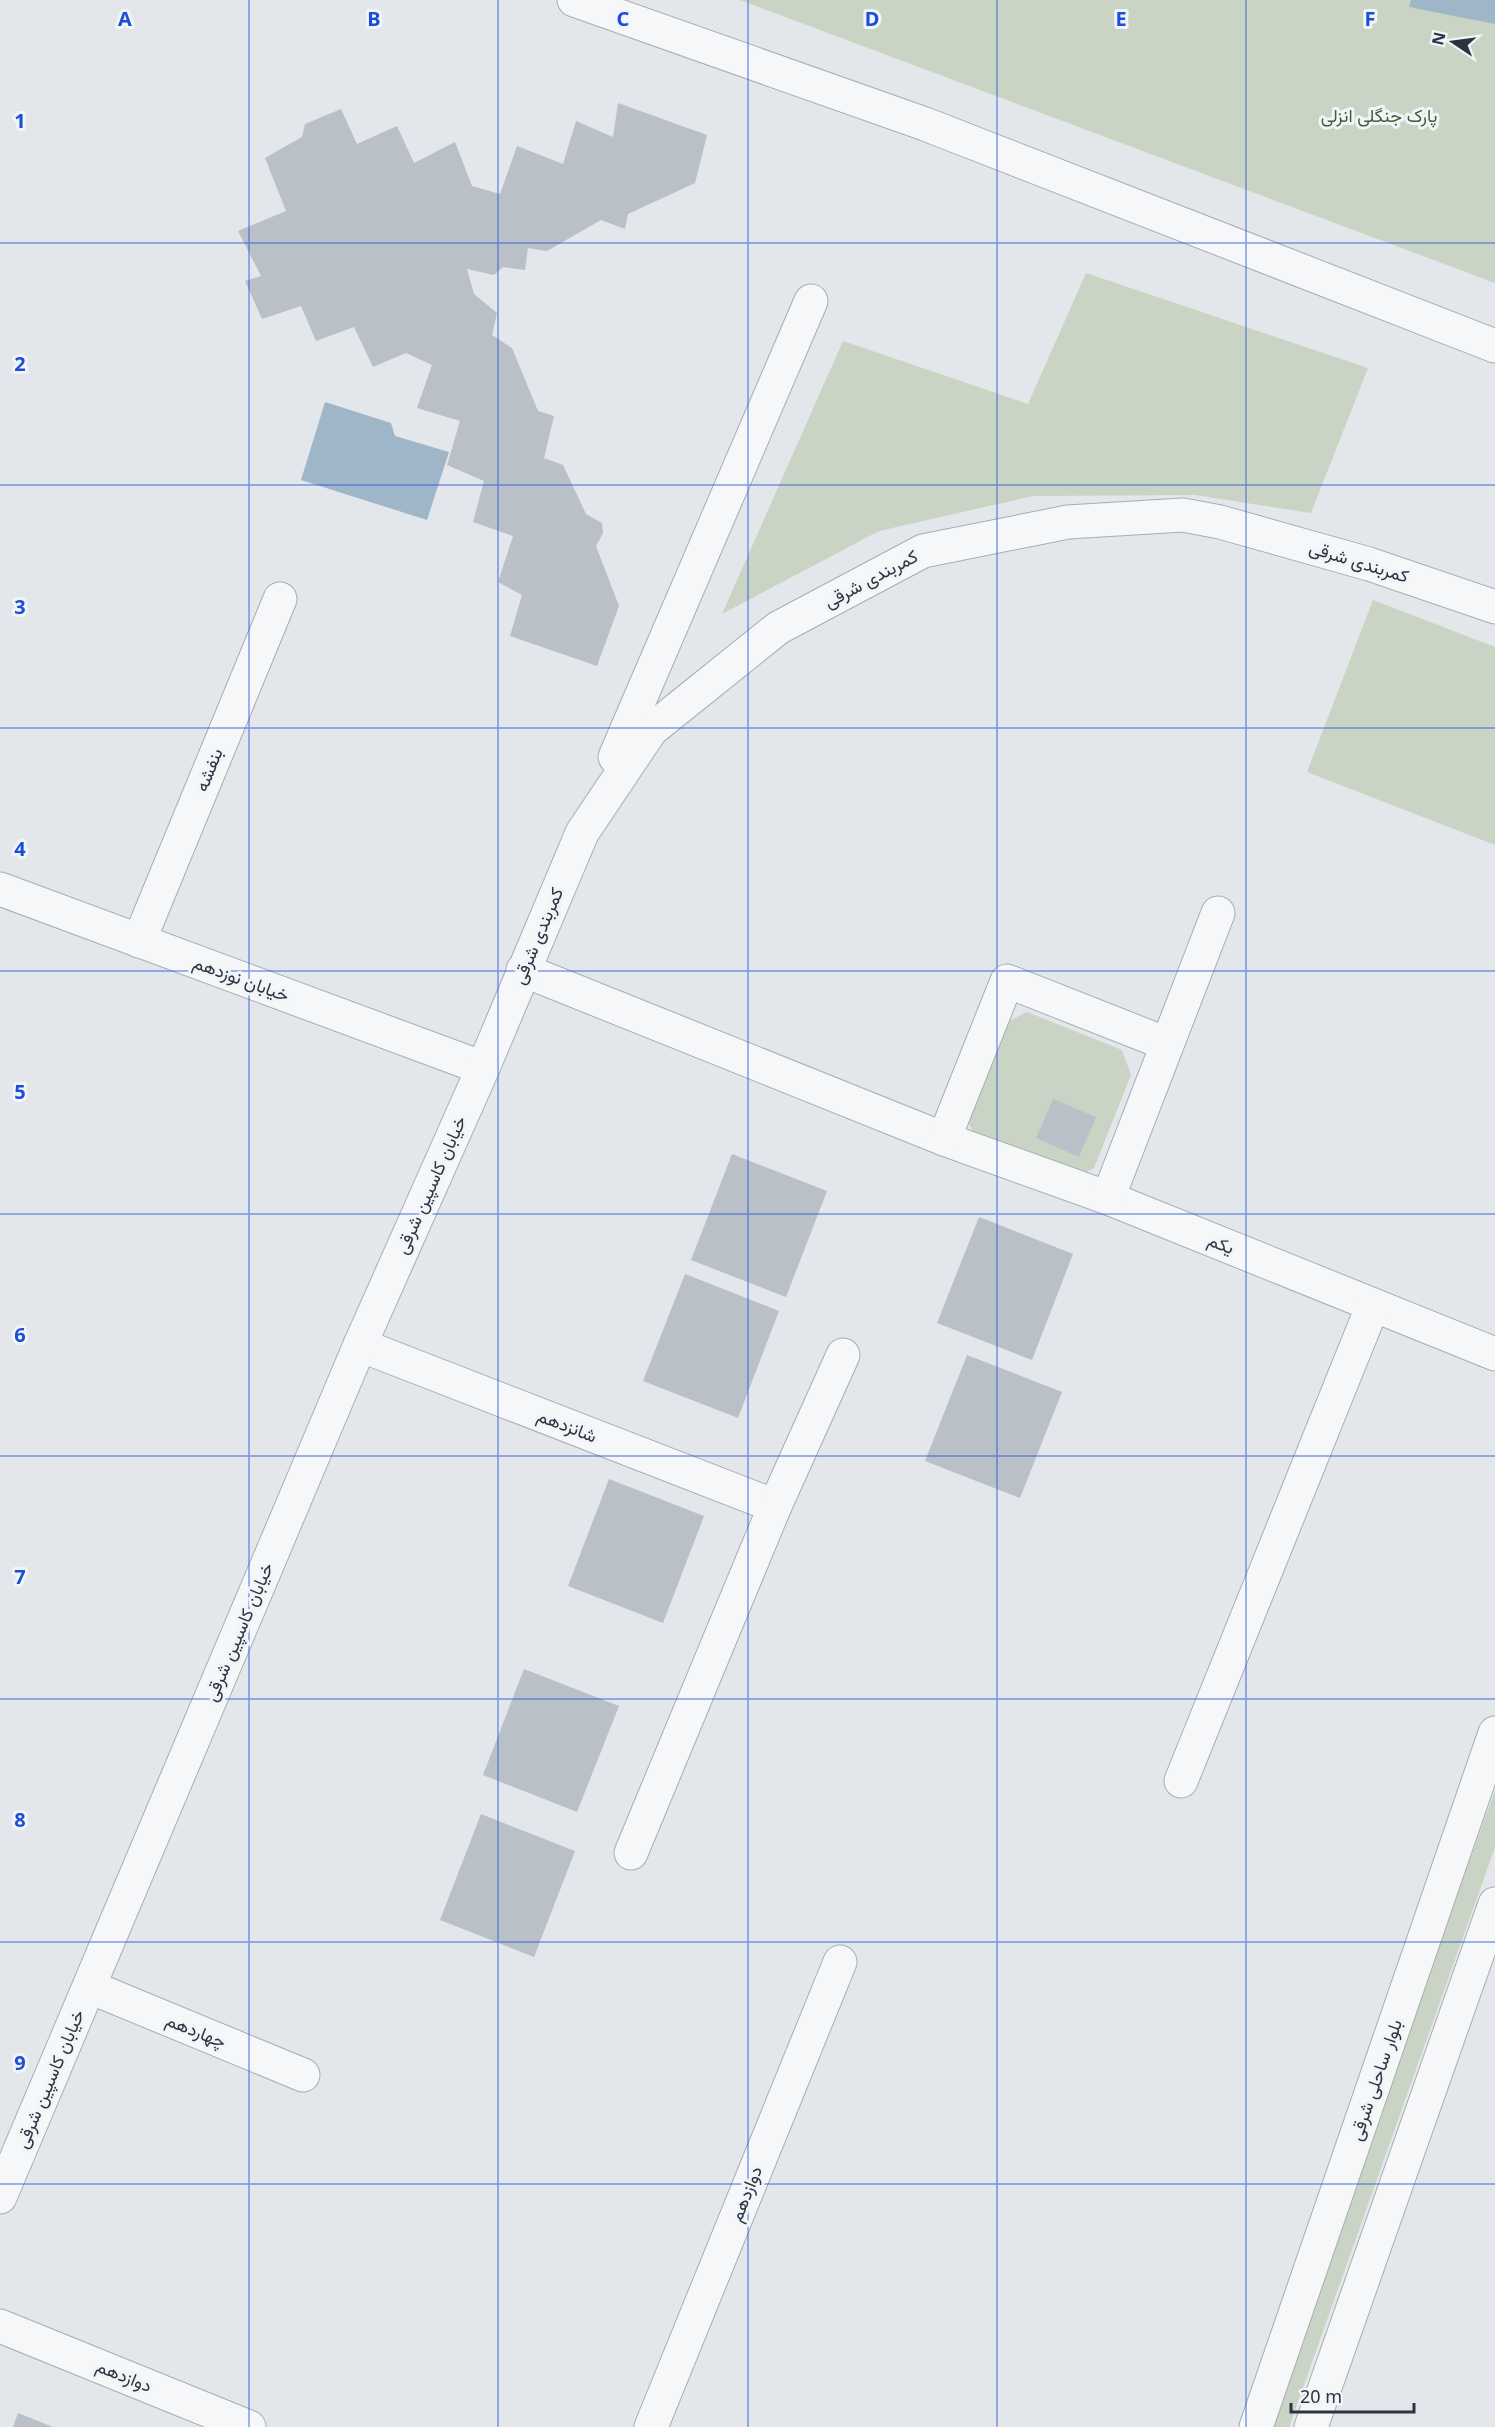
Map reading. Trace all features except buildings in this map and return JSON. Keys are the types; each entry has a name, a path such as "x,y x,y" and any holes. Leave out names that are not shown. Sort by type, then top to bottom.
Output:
{"street":[{"path":"574,0 925,124 1495,346"},
{"path":"582,832 811,302"},
{"name":"کمربندی شرقی","path":"483,1068 582,832 651,730 778,628 923,551 1068,522 1183,515 1220,522 1369,564 1495,607"},
{"name":"بنفشه","path":"139,941 280,599"},
{"name":"خیابان نوزدهم","path":"0,889 483,1068"},
{"path":"1108,1198 1218,913"},
{"name":"یکم","path":"523,970 944,1140 1108,1198 1495,1354"},
{"path":"944,1140 1007,981 1167,1044"},
{"name":"خیابان کاسپین شرقی","path":"0,2197 360,1345 483,1068"},
{"path":"1181,1781 1373,1305"},
{"name":"شانزدهم","path":"360,1345 775,1506"},
{"path":"631,1853 775,1506 843,1355"},
{"name":"بلوار ساحلی شرقی","path":"1256,2427 1495,1732"},
{"path":"1311,2427 1495,1904"},
{"name":"دوازدهم","path":"651,2427 840,1962"},
{"name":"چهاردهم","path":"90,1987 303,2074"},
{"name":"دوازدهم","path":"0,2326 249,2427"}],"green space":[{"name":"پارک جنگلی انزلی","path":"740,0 1495,0 1495,283"},
{"path":"1086,273 1368,368 1311,513 1195,495 1033,496 879,531 722,614 843,341 1028,404"},
{"path":"1373,600 1495,647 1495,845 1307,772"},
{"path":"1027,1012 1122,1050 1131,1075 1094,1168 1066,1183 980,1145 966,1118 1001,1025"},
{"path":"1495,1790 1495,1847 1289,2427 1269,2427 1334,2237"}],"water":[{"path":"1411,0 1495,0 1495,24 1409,7"},
{"path":"325,402 391,423 395,436 449,452 427,520 301,480"}]}
